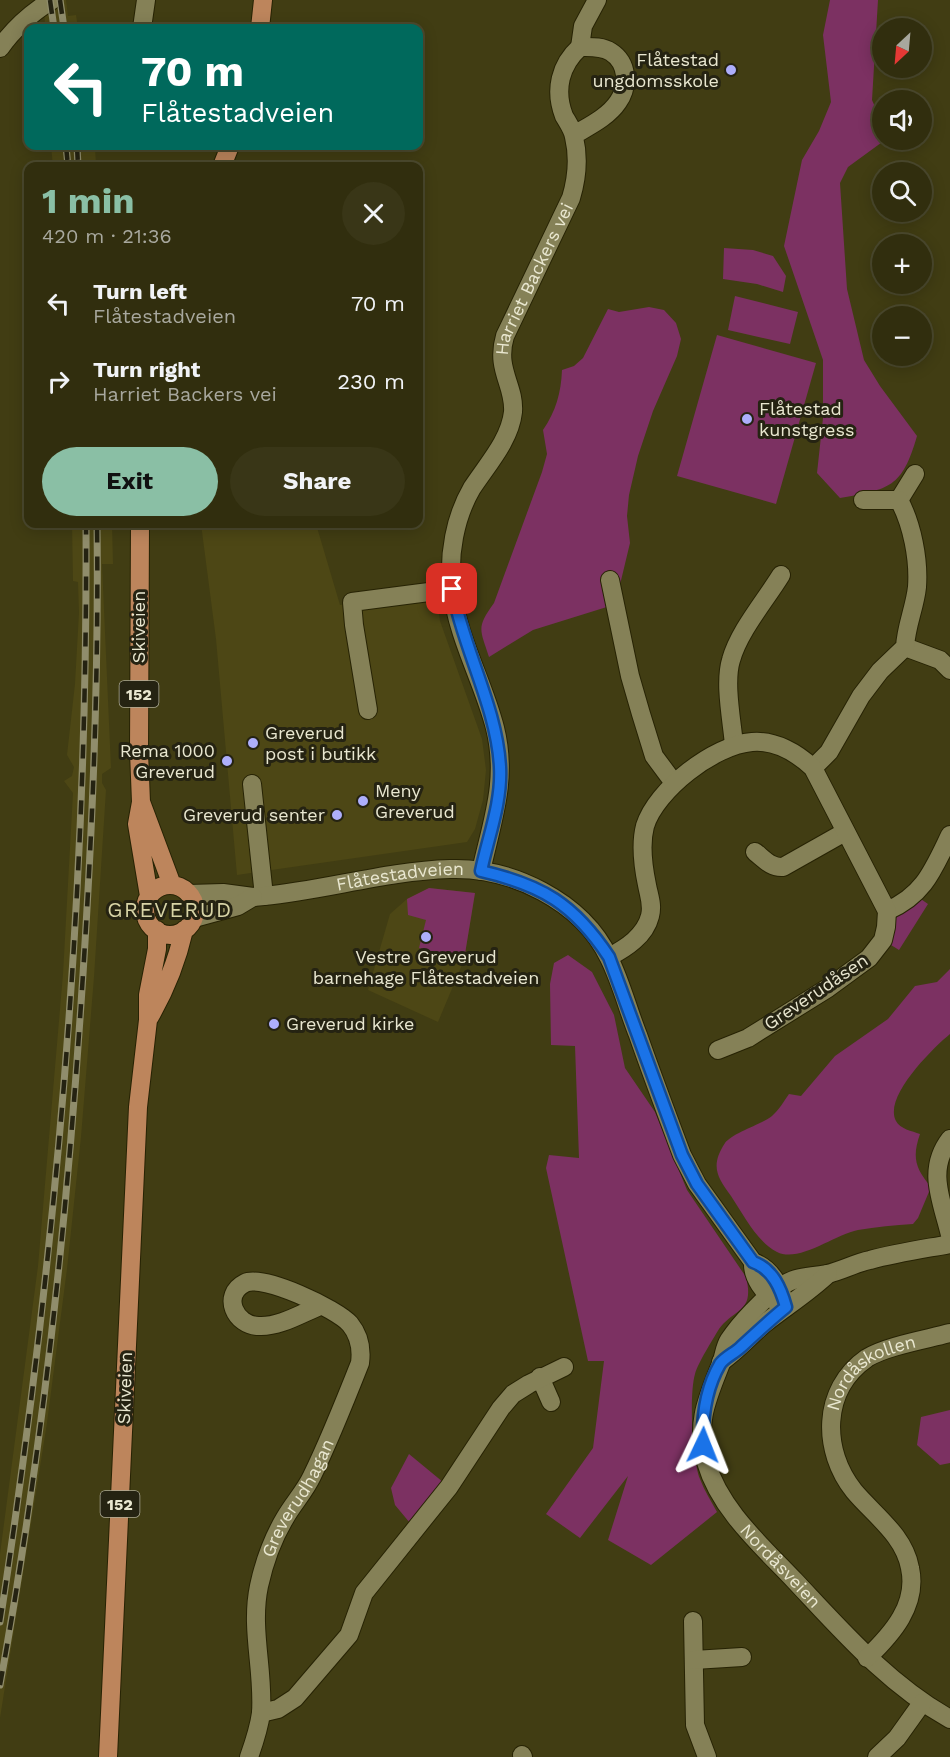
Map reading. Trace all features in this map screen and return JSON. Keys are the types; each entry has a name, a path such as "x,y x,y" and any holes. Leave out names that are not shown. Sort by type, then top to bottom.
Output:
{"main road":[{"path":"261,24 264,0"},
{"name":"Skiveien","path":"140,528 138,753 141,802 137,824 149,896"},
{"name":"Skiveien","path":"141,802 172,885"},
{"path":"149,896 163,886 172,885 184,889 189,894"},
{"name":"152","path":"189,894 194,901 189,924"},
{"name":"152","path":"149,896 146,904 147,919 157,930"},
{"path":"157,930 170,934 189,924"},
{"name":"Skiveien","path":"148,1020 160,999 189,924"},
{"name":"Skiveien","path":"108,1757 138,1116 148,1020 148,995 155,966 157,930"}],"street":[{"path":"0,48 10,33 26,18 52,0"},
{"path":"143,24 146,0"},
{"name":"Harriet Backers vei","path":"481,871 498,802 500,767 495,729 458,619 452,589 451,557 455,530 471,490 496,452 508,429 513,411 502,368 501,348 509,326 571,198 577,179 574,135 563,113 559,95 561,73 569,57 580,47 584,26 597,0"},
{"path":"574,135 600,119 618,102 625,87 625,68 612,53 598,48 580,47"},
{"path":"899,500 915,474"},
{"path":"863,500 899,500"},
{"path":"813,768 829,752 861,696 880,671 905,647 906,632 917,588 917,567 910,526 899,500"},
{"path":"734,745 729,678 730,661 739,641 781,575"},
{"path":"610,580 630,676 654,756 674,783"},
{"path":"368,710 352,602 452,589"},
{"path":"905,647 940,660 950,670"},
{"path":"609,957 626,948 640,935 649,919 652,905 642,859 645,825 654,808 674,783 702,763 734,745 754,742 771,744 802,758 813,768 887,911 901,905 925,884 950,835"},
{"path":"252,784 259,896"},
{"path":"755,852 769,864 783,867 845,832"},
{"name":"Flåtestadveien","path":"189,894 234,893 259,896 448,869 481,871 521,882 550,896 582,921 609,957 682,1155 697,1184 753,1262 753,1272 775,1291 786,1307"},
{"name":"Flåtestadveien","path":"189,924 259,896"},
{"name":"Greverudåsen","path":"718,1050 748,1038 828,988 869,958 883,940 887,911"},
{"path":"950,1139 936,1168 950,1234"},
{"path":"775,1291 802,1276 828,1274 851,1264 950,1244"},
{"path":"721,1362 740,1348 763,1325 810,1292 828,1274"},
{"name":"Nordåsveien","path":"775,1291 728,1341 706,1403 702,1426 706,1462 720,1495 731,1510 765,1550 867,1658 922,1703 950,1719"},
{"name":"Greverudhagan","path":"249,1757 261,1713 255,1629 255,1605 259,1584 270,1550 284,1520 311,1478 348,1394 362,1354 355,1332 348,1322 333,1311 320,1306"},
{"name":"Nordåskollen","path":"867,1658 891,1635 905,1610 911,1582 910,1568 900,1544 855,1491 836,1461 832,1445 832,1413 846,1380 868,1358 889,1349 950,1333"},
{"path":"261,1713 278,1709 295,1698 349,1635 364,1593 449,1487 501,1408 513,1394 540,1377 564,1367"},
{"path":"540,1377 551,1402"},
{"path":"693,1621 695,1725 707,1757"},
{"path":"694,1660 742,1657"},
{"path":"877,1757 897,1738 922,1703"}],"shaded area":[{"path":"44,0 66,0 68,16 76,15 77,24 45,24"},
{"path":"830,0 878,0 877,18 872,18 872,149 848,167 840,183 847,289 864,360 917,436 906,466 892,483 871,492 840,498 817,473 823,418 823,360 784,246 802,160 819,131 831,102 823,35"},
{"path":"51,150 95,150 96,162 53,162"},
{"path":"724,248 753,250 773,256 786,276 783,292 757,284 723,279"},
{"path":"735,296 798,312 790,344 728,330"},
{"path":"649,307 664,310 676,323 681,339 677,356 653,411 638,456 629,495 627,516 630,543 618,593 610,606 533,630 489,657 482,634 482,624 494,603 542,472 547,454 543,430 557,402 562,370 574,366 583,358 608,309 619,312"},
{"name":"Flåtestad kunstgress","path":"717,335 816,363 776,504 677,476"},
{"path":"72,528 112,528 113,564 102,564 111,768 102,774 102,783 106,790 81,1137 47,1423 0,1718 0,1554 38,1266 63,974 73,793 64,781 72,776 74,767 67,755 75,684 79,613 78,582 73,581"},
{"path":"202,528 317,528 340,605 436,589 440,621 482,739 486,770 483,800 475,829 467,842 237,875 216,639"},
{"name":"Vestre Greverud barnehage Flåtestadveien","path":"429,888 475,893 464,960 438,1022 368,990 390,914 407,899"},
{"path":"429,888 475,893 464,960 419,948 426,920 408,915 407,899"},
{"path":"915,895 928,904 899,950 883,940 887,911"},
{"path":"568,955 592,972 614,1015 625,1068 655,1112 687,1190 746,1277 748,1289 745,1304 719,1329 699,1364 693,1383 692,1426 697,1470 717,1512 651,1565 608,1540 628,1476 580,1538 546,1514 593,1448 604,1361 588,1361 546,1168 549,1155 579,1158 575,1046 551,1045 550,984 554,963"},
{"path":"950,969 950,1034 912,1074 897,1099 894,1111 896,1121 900,1126 920,1134 916,1149 918,1168 931,1187 918,1218 913,1224 858,1230 796,1254 777,1252 763,1242 751,1227 722,1183 717,1171 720,1151 729,1139 772,1116 789,1094 801,1096 835,1056 888,1019 915,986 937,982"},
{"path":"950,1410 950,1463 940,1465 917,1445 921,1417"},
{"path":"409,1454 449,1487 415,1529 395,1505 391,1488"}],"railway":[{"path":"50,0 53,24"},
{"path":"60,0 63,24"},
{"path":"66,150 68,162"},
{"path":"77,150 78,162"},
{"path":"0,1622 37,1349 65,1074 81,800 86,528"},
{"path":"0,1685 40,1431 68,1175 91,824 96,704 97,528"}],"place":[{"name":"Flåtestad ungdomsskole","path":"731,70"},
{"name":"Flåtestad kunstgress","path":"747,419"},
{"name":"Greverud post i butikk","path":"253,743"},
{"name":"Rema 1000 Greverud","path":"227,761"},
{"name":"Meny Greverud","path":"363,801"},
{"name":"Greverud senter","path":"337,815"},
{"name":"Vestre Greverud barnehage Flåtestadveien","path":"426,937"},
{"name":"Greverud kirke","path":"274,1024"}],"district":[{"name":"GREVERUD","path":"170,910"}],"route":[{"path":"452,589 458,619 495,729 500,767 498,802 481,871 521,882 550,896 582,921 597,938 609,957 682,1155 697,1184 753,1262 762,1265 780,1287 786,1307 721,1362 706,1403 702,1426 703,1445"}]}
